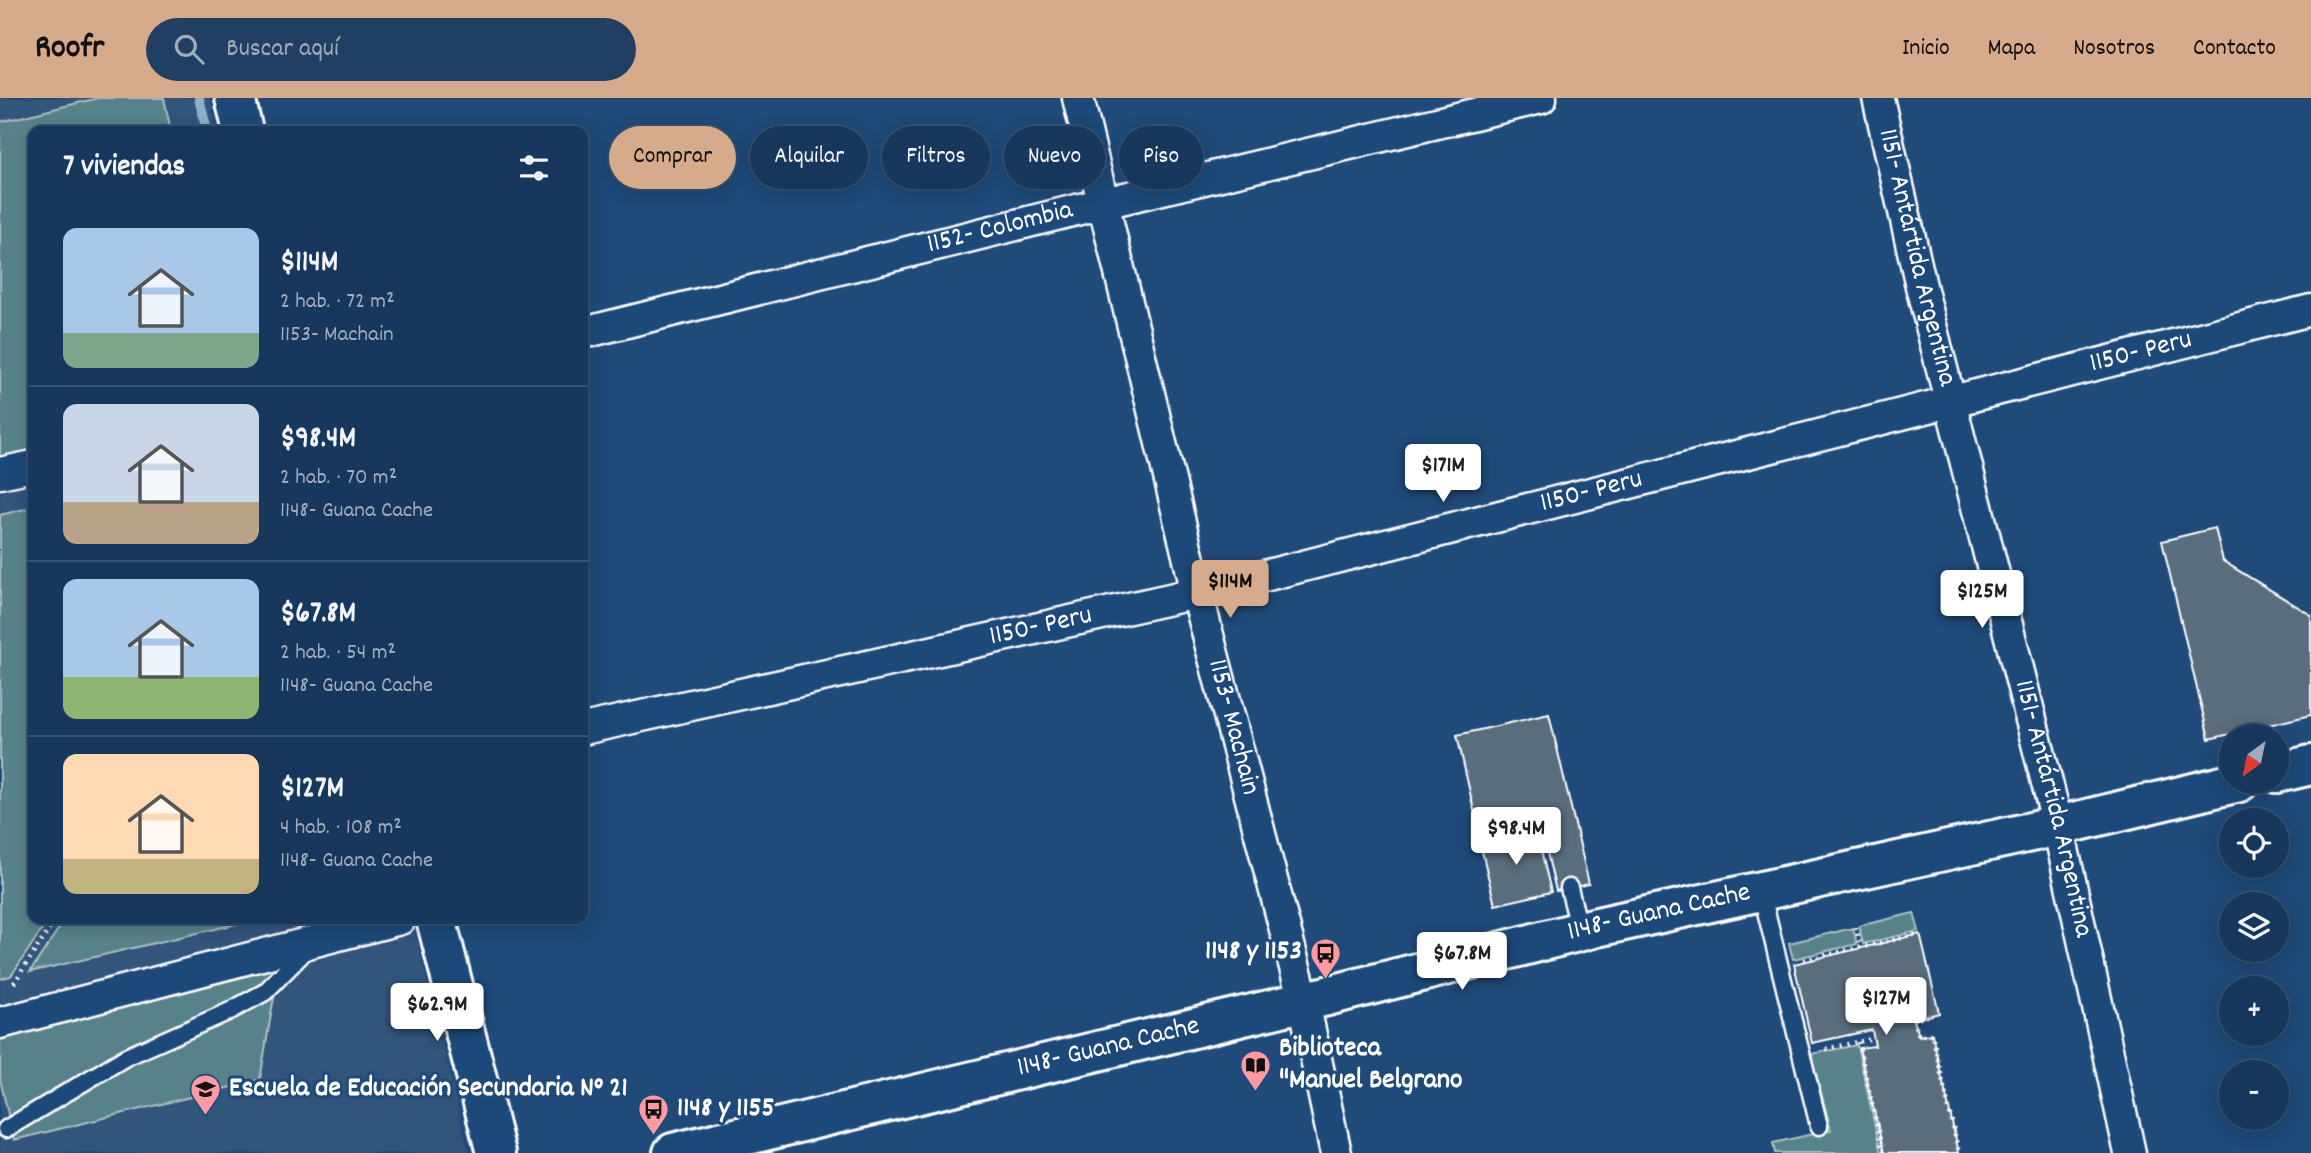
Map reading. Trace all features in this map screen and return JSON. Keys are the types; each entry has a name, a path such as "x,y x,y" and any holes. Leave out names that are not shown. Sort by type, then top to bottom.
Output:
{"main road":[{"path":"235,98 242,126"},
{"path":"2289,770 2311,765"},
{"name":"1148- Guana Cache","path":"673,1153 1304,1002 1580,931 2058,826 2219,787"},
{"path":"437,924 496,1153"}],"street":[{"name":"1153- Machain","path":"1079,98 1197,593 1304,1002 1336,1153"},
{"name":"1152- Colombia","path":"588,332 1104,203 1541,98"},
{"name":"1151- Antártida Argentina","path":"1878,98 1950,401 2058,826 2130,1153"},
{"name":"1150- Peru","path":"588,728 1197,593 2311,310"},
{"path":"0,473 28,467"},
{"path":"0,1023 380,924"}],"lane":[{"path":"1569,888 1580,931"},
{"path":"1760,891 1819,1126"},
{"path":"6,1129 126,1057 230,1012 265,992 314,941"}],"path":[{"path":"15,983 54,924"},
{"path":"1856,927 1861,948"},
{"path":"1802,961 1920,934"},
{"path":"1928,1016 1914,1020 1919,1036 1932,1034 1958,1153"},
{"path":"1823,1049 1871,1039"},
{"path":"1858,1042 1884,1153"}],"shaded area":[{"path":"0,98 210,98 217,126 28,126 28,924 413,924 469,1153 0,1153"}],"green space":[{"path":"98,98 164,98 170,126 28,126 28,452 0,458 0,122"},
{"path":"28,508 28,924 46,924 11,976 0,979 0,515"},
{"path":"1914,913 1919,931 1863,944 1859,926"},
{"path":"62,924 236,924 30,972"},
{"path":"1853,928 1857,944 1793,959 1789,943"},
{"path":"282,960 260,1080 14,1140 0,1079 0,1029"},
{"path":"1857,1045 1881,1153 1775,1153 1773,1143 1831,1130 1811,1054"}],"building":[{"path":"2215,528 2223,561 2311,615 2311,715 2273,724 2219,724 2219,737 2209,739 2162,541"},
{"path":"1549,714 1589,884 1556,891 1540,823 1480,837 1457,735"},
{"path":"1536,829 1551,892 1495,905 1480,843"},
{"path":"1920,934 1939,1013 1914,1020 1919,1036 1932,1034 1959,1153 1884,1153 1859,1048 1875,1046 1872,1030 1812,1043 1794,964"}],"waterway":[{"path":"199,98 206,126"}],"place":[{"name":"1148 y 1153","path":"1325,980"},
{"name":"Biblioteca \"Manuel Belgrano","path":"1256,1093"},
{"name":"Escuela de Educación Secundaria N° 21","path":"206,1117"},
{"name":"1148 y 1155","path":"654,1137"}]}
